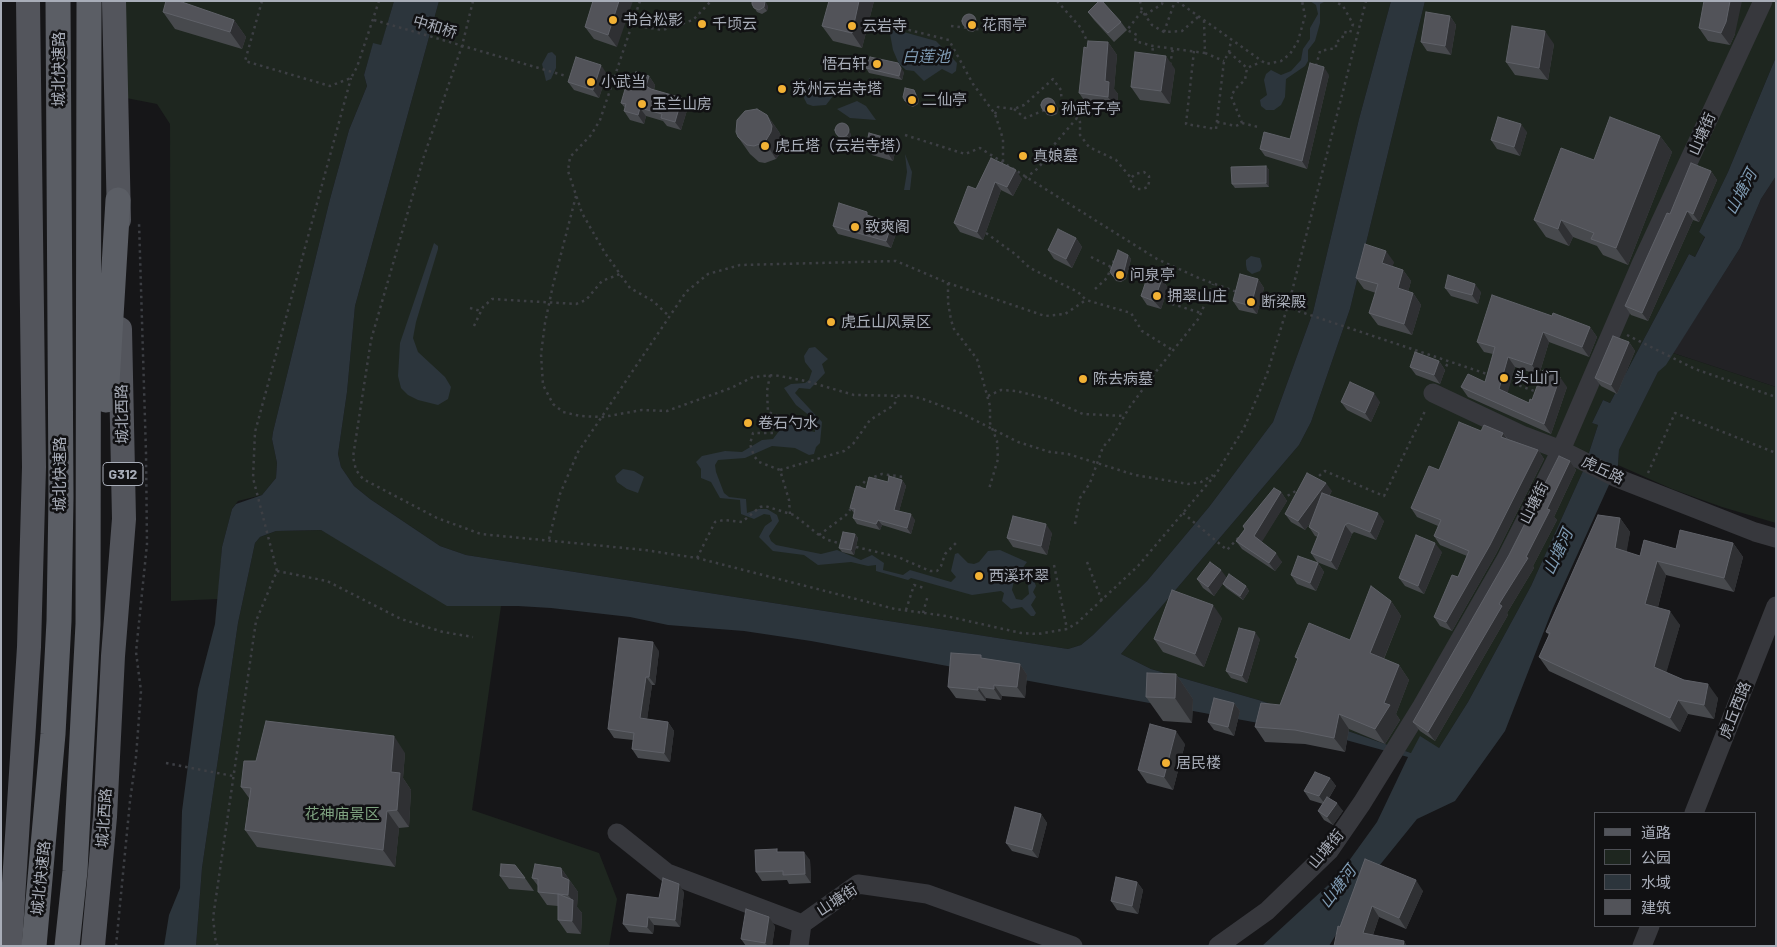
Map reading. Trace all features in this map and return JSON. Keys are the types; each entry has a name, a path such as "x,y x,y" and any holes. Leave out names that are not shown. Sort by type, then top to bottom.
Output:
{"highway":[{"name":"城北快速路","path":"34,946 53,734 59,621 61,487 58,1"},
{"name":"城北快速路","path":"67,946 75,871 88,624 89,1"},
{"path":"88,624 101,530 108,352 118,200"}],"main road":[{"path":"10,946 29,647 34,467 28,1"},
{"name":"城北西路","path":"93,946 105,817 113,656 124,519 114,1"}],"street":[{"name":"山塘街","path":"1218,946 1267,911 1329,851 1362,803 1422,706 1506,559 1561,450 1641,264 1763,1"},
{"name":"虎丘路","path":"1434,393 1524,436 1561,450 1617,478 1754,532 1776,538"},
{"name":"虎丘西路","path":"1694,812 1776,606"},
{"name":"山塘街","path":"617,834 667,873 802,924 858,884 927,894 1073,946"},
{"path":"799,946 802,924"},
{"path":"1642,946 1650,927"}],"path":[{"path":"262,1 245,61 325,85 338,85 351,78"},
{"path":"218,946 216,944 213,918 256,621 277,571 253,478 255,432 351,78 376,20 379,1"},
{"path":"473,1 462,46 424,156 372,340 354,464 362,479 453,525 481,534 505,538 548,539 697,558 906,610 1021,633 1053,633 1067,629 1102,601 1138,566 1216,474 1244,428 1267,374 1291,295 1366,1"},
{"path":"640,1 600,120 568,161 568,171 576,196 592,232 621,274 635,293 653,301 669,316"},
{"path":"633,22 643,27 663,30 692,20 711,1"},
{"path":"1057,1 1081,28 1087,43 1095,43"},
{"path":"1145,15 1162,4 1163,1"},
{"path":"1164,32 1176,1 1260,62"},
{"path":"1247,68 1260,62 1274,63 1290,54 1298,41 1303,26 1305,16 1302,1"},
{"path":"1315,70 1320,51 1336,48 1336,42 1342,39 1344,32 1350,33 1353,24 1343,6 1333,3 1334,1"},
{"path":"1139,2 1152,25 1164,32 1182,31 1198,16"},
{"path":"1142,10 1127,30 1137,35 1135,41 1153,46 1204,53 1224,61"},
{"name":"中和桥","path":"376,20 434,39 566,76"},
{"path":"1204,20 1204,53"},
{"path":"877,22 950,40 973,84 995,114 1003,139 1004,163"},
{"path":"951,26 997,31"},
{"path":"1194,51 1186,124 1216,129 1224,61 1229,52 1231,40"},
{"path":"1151,59 1153,46"},
{"path":"1170,68 1173,48"},
{"path":"1229,52 1247,68"},
{"path":"1242,123 1232,96 1236,88 1245,80 1247,68"},
{"path":"995,114 998,107 1014,109 1024,105 1053,78 1061,90 1062,111 1078,118"},
{"path":"1014,109 1025,118 1045,110"},
{"path":"1025,178 1043,163 1053,146 1078,118"},
{"path":"1078,118 1080,122 1080,135 1089,148 1116,160 1131,178 1131,184 1136,189 1142,190 1148,187 1149,176 1144,172 1135,174 1131,178"},
{"path":"1217,122 1236,126 1242,123 1258,128"},
{"path":"904,135 965,154 980,148 1150,255 1214,284 1243,294"},
{"path":"576,196 549,303 541,354 543,385 548,397 563,412 580,416 603,417 642,410 667,411 753,377 770,375 806,381 854,395 911,396 941,404 1018,442 1050,452 1068,454 1135,475 1162,478 1176,483 1201,482 1216,474"},
{"path":"986,233 1016,254 1030,268 1078,292 1086,300 1131,313 1142,331 1174,351"},
{"path":"1091,258 1111,267"},
{"path":"1095,289 1108,278 1115,259"},
{"path":"548,539 568,476 578,452 686,292 708,274 740,265 896,261 948,283 1045,316 1064,314 1086,300"},
{"path":"474,326 487,302 497,298 549,303 582,303 596,285 621,274"},
{"path":"948,283 949,312 954,329 977,359 988,396 990,423 994,431 998,459 990,489"},
{"path":"1075,524 1080,498 1090,483 1103,446 1112,437 1154,374 1174,351 1201,313 1214,284"},
{"path":"1172,304 1201,313"},
{"path":"470,308 481,311"},
{"path":"1298,312 1494,376"},
{"path":"1614,329 1675,359 1735,384 1776,397"},
{"path":"770,375 767,390 768,412 784,418 781,428 775,426 774,433 753,433 750,444 754,456 764,465 780,470 844,451 853,444 870,420 892,407 896,402 896,397"},
{"path":"1502,379 1538,392"},
{"path":"988,396 1001,390 1016,391 1049,399 1083,414 1125,416"},
{"path":"1312,480 1325,471 1384,496 1434,393"},
{"path":"1641,488 1675,413 1776,453"},
{"path":"780,470 789,500 790,514"},
{"path":"855,495 866,480 873,476 882,474 904,477"},
{"path":"1277,502 1306,485"},
{"path":"819,535 846,515 854,503"},
{"path":"697,558 715,522 724,520 742,522 756,510 765,506 790,514 803,521 819,535 828,540 844,544"},
{"path":"1183,513 1227,550 1245,531"},
{"path":"856,547 898,557 930,571 937,571 945,554 957,542"},
{"path":"1087,562 1102,601"},
{"path":"1054,565 1067,629"},
{"path":"277,571 327,581 401,619 443,632 473,637"},
{"path":"906,610 914,585 924,588"},
{"path":"923,613 928,595"},
{"path":"166,763 233,776"}],"shaded area":[{"path":"1776,176 1776,387 1673,353 1740,248 1761,199"}],"green space":[{"path":"121,1 394,1 381,46 373,44 364,75 367,86 349,130 330,199 273,432 272,439 277,463 276,478 262,495 238,501 232,509 222,547 218,599 171,601 170,124 157,104 121,97"},
{"name":"虎丘山风景区","path":"439,1 1391,1 1359,119 1313,312 1273,422 1209,507 1147,581 1093,635 1081,645 1068,649 466,555 440,546 370,499 354,486 341,467 338,454 347,392 355,306"},
{"path":"1425,1 1776,1 1776,57 1728,172 1699,232 1705,236 1695,257 1689,254 1610,403 1603,400 1592,423 1598,425 1583,471 1531,586 1468,702 1439,748 1411,753 1262,701 1151,669 1121,654 1299,445 1311,422 1350,309"},
{"path":"1673,353 1776,387 1776,523 1722,507 1672,489 1618,465 1619,450 1658,372"},
{"name":"花神庙景区","path":"321,530 467,606 501,606 472,810 599,853 617,899 609,946 196,946 202,868 238,623 255,543 260,537 276,531"}],"water":[{"name":"山塘河","path":"394,1 439,1 355,306 347,392 338,454 341,467 354,486 370,499 440,546 466,555 1068,649 1081,645 1093,635 1147,581 1209,507 1273,422 1313,312 1359,119 1391,1 1425,1 1350,309 1311,422 1299,445 1121,654 1151,669 1262,701 1411,753 1420,736 1439,748 1468,702 1531,586 1583,471 1598,425 1592,423 1603,400 1610,403 1689,254 1695,257 1705,237 1699,232 1728,172 1776,57 1776,176 1761,199 1740,248 1666,365 1658,372 1619,450 1618,465 1553,608 1505,731 1455,801 1417,819 1375,871 1329,946 1262,946 1338,876 1377,822 1408,757 1313,731 1275,726 811,641 744,631 668,625 630,617 551,608 447,606 321,530 276,531 260,537 255,543 238,623 202,868 196,946 164,946 169,915 180,888 182,811 198,689 215,624 222,547 232,509 236,504 262,495 276,478 277,463 272,439 273,432 330,199 349,130 367,86 364,75 373,43 381,45"},
{"path":"1310,1 1326,1 1320,4 1320,23 1315,41 1308,50 1308,61 1305,66 1286,79 1285,97 1281,105 1274,110 1266,110 1261,106 1260,100 1267,95 1264,80 1266,74 1271,70 1281,75 1291,71 1301,60 1303,49 1310,39 1310,28 1318,14 1316,5"},
{"name":"白莲池","path":"893,29 936,41 957,63 956,71 952,74 942,69 924,81 914,71 906,70 899,64 893,50 890,34"},
{"path":"552,52 556,56 556,68 551,79 546,81 542,64 548,53"},
{"path":"809,78 834,88 833,96 826,105 813,106 807,104 804,98"},
{"path":"857,101 866,106 876,120 850,118 837,109"},
{"path":"905,154 912,172 910,190 904,190 907,172"},
{"path":"434,243 438,246 438,249 413,338 418,352 445,377 451,387 448,399 438,405 418,400 408,395 401,388 398,376 400,343"},
{"path":"1251,256 1260,258 1262,266 1260,271 1252,274 1247,270 1246,265 1246,260"},
{"path":"815,347 828,359 822,364 825,373 810,389 799,388 795,393 822,422 820,443 816,447 814,454 809,455 795,448 772,446 745,458 718,460 715,465 716,472 724,493 729,497 746,499 747,513 758,509 767,509 777,515 779,521 769,536 776,545 821,554 837,550 861,560 872,555 884,563 883,570 903,575 910,570 951,582 956,577 951,571 955,554 958,553 968,563 974,564 979,562 988,551 1000,550 1027,562 1014,580 1012,590 1016,599 1022,600 1029,594 1028,586 1031,580 1034,581 1036,586 1033,592 1036,597 1031,605 1036,613 1034,616 1031,616 1022,607 1011,609 1002,601 1004,593 1001,591 972,595 911,578 908,580 876,571 876,565 868,566 851,562 818,565 804,555 773,551 759,537 765,526 772,521 770,515 764,514 754,519 741,514 740,500 720,498 711,482 701,478 701,469 696,462 702,456 725,451 742,452 762,440 773,439 786,422 793,423 794,426 803,426 809,431 815,432 815,426 810,416 796,405 784,388 791,384 805,383 809,380 812,371 805,362 804,356 809,348"},
{"path":"623,469 634,471 644,477 638,493 627,489 617,482 615,476"}],"building":[{"path":"166,1 179,1 234,20 230,32 163,12"},
{"path":"593,1 619,1 608,35 585,27"},
{"path":"752,1 765,1 764,7 759,10 754,8"},
{"path":"829,1 859,1 852,33 822,26"},
{"path":"1099,1 1102,1 1121,22 1108,33 1088,12"},
{"path":"1704,1 1730,1 1726,22 1721,33 1699,28"},
{"path":"1426,12 1450,16 1445,46 1421,42"},
{"path":"969,14 974,16 976,21 974,26 969,28 964,26 962,21 964,16"},
{"path":"1512,26 1545,31 1539,68 1506,62"},
{"path":"1088,41 1108,42 1105,81 1109,82 1108,97 1079,93 1084,47 1087,48"},
{"path":"1135,52 1166,56 1161,91 1131,87"},
{"path":"576,57 601,65 593,90 568,82"},
{"path":"870,57 898,63 901,68 899,76 866,68"},
{"path":"1310,63 1324,67 1302,161 1260,149 1264,132 1290,139"},
{"path":"636,72 649,76 646,86 651,89 682,98 675,122 661,118 662,114 640,108 638,115 624,111 626,104 621,103 628,79 633,81"},
{"path":"905,88 914,90 915,100 905,101 903,97"},
{"path":"1048,98 1053,100 1055,105 1053,110 1048,112 1043,110 1041,105 1043,100"},
{"path":"757,109 767,115 772,126 771,132 765,142 754,146 747,145 738,137 736,132 737,120 745,111"},
{"path":"1498,117 1521,124 1514,147 1491,140"},
{"path":"1610,117 1660,136 1616,248 1591,239 1594,233 1561,220 1558,229 1534,220 1561,148 1594,160"},
{"path":"842,123 847,125 849,130 847,135 842,137 837,135 835,130 837,125"},
{"path":"869,133 890,139 887,152 866,146"},
{"path":"991,158 1016,170 1007,187 995,182 977,232 954,223 968,186 976,189"},
{"path":"1691,163 1711,171 1693,214 1687,211 1642,313 1625,306 1667,213 1670,214"},
{"path":"1266,166 1266,183 1232,184 1231,167"},
{"path":"839,203 892,223 886,241 833,226"},
{"path":"1058,229 1076,238 1066,259 1048,250"},
{"path":"1365,244 1386,251 1382,263 1403,270 1398,288 1413,293 1404,324 1369,313 1378,284 1356,278"},
{"path":"1118,250 1128,255 1123,275 1118,278 1110,272"},
{"path":"1240,274 1258,279 1251,306 1233,301"},
{"path":"1148,275 1162,279 1154,301 1141,296"},
{"path":"1448,275 1475,284 1472,295 1445,288"},
{"path":"1492,295 1552,316 1553,313 1590,327 1582,347 1543,332 1532,365 1508,357 1499,389 1529,403 1530,399 1532,400 1543,370 1560,377 1544,424 1461,387 1468,374 1485,382 1495,347 1477,342"},
{"path":"1613,336 1629,342 1611,385 1595,378"},
{"path":"1415,352 1439,361 1434,375 1410,367"},
{"path":"1350,382 1374,393 1365,413 1341,402"},
{"path":"1459,422 1481,431 1484,425 1503,433 1501,437 1538,450 1490,545 1446,622 1434,617 1452,575 1458,577 1469,551 1434,536 1441,520 1411,508 1429,466 1439,470"},
{"path":"1559,456 1570,461 1547,509 1550,510 1526,557 1528,558 1499,604 1502,606 1428,732 1413,722 1509,555"},
{"path":"1307,473 1326,483 1298,521 1285,514"},
{"path":"889,476 902,480 894,510 911,514 907,528 878,520 876,524 853,518 855,509 850,508 856,486 866,489 869,477 888,482"},
{"path":"1274,488 1281,492 1254,536 1276,553 1269,563 1236,541 1245,529 1243,526"},
{"path":"1322,493 1378,513 1370,532 1348,523 1345,525 1331,561 1311,553 1319,533 1309,527"},
{"path":"1598,515 1620,518 1615,548 1640,556 1644,540 1676,549 1680,530 1733,543 1724,578 1657,561 1645,604 1670,611 1654,667 1684,680 1708,684 1704,705 1678,700 1670,718 1539,657 1550,633 1546,632"},
{"path":"1013,516 1046,524 1041,546 1007,538"},
{"path":"843,532 855,534 851,550 839,548"},
{"path":"1416,535 1435,543 1418,586 1399,578"},
{"path":"1298,556 1318,563 1310,583 1291,575"},
{"path":"1210,562 1221,570 1208,587 1197,579"},
{"path":"1229,574 1246,586 1240,596 1223,584"},
{"path":"1371,586 1391,601 1370,653 1399,665 1384,703 1390,705 1375,729 1339,714 1334,738 1295,730 1255,727 1261,703 1280,705 1298,658 1295,657 1309,623 1350,640"},
{"path":"1172,590 1213,605 1195,654 1154,639"},
{"path":"1239,628 1255,632 1242,676 1226,671"},
{"path":"619,638 653,642 649,677 646,677 640,718 668,722 664,753 632,749 634,733 608,729"},
{"path":"951,653 981,655 981,658 1020,664 1017,687 994,685 994,689 978,687 978,690 948,687"},
{"path":"1147,673 1176,674 1175,698 1146,697"},
{"path":"1214,698 1234,703 1228,727 1208,722"},
{"path":"266,721 394,736 391,772 400,773 397,810 387,811 383,850 245,830 251,788 241,787 244,761 256,761"},
{"path":"1150,724 1176,731 1164,777 1138,770"},
{"path":"1315,772 1330,778 1319,796 1304,791"},
{"path":"1327,797 1337,803 1327,817 1318,811"},
{"path":"1015,807 1041,814 1032,850 1006,843"},
{"path":"777,849 777,852 804,852 805,874 783,875 783,871 756,872 755,850"},
{"path":"1365,859 1416,880 1399,918 1372,906 1363,933 1404,941 1403,946 1334,946 1338,926 1340,927"},
{"path":"501,864 515,865 525,878 500,876"},
{"path":"535,864 561,868 562,877 569,880 568,895 538,892 538,879 532,878"},
{"path":"1116,877 1137,882 1132,906 1111,901"},
{"path":"663,878 679,884 675,920 648,917 647,927 623,924 627,894 659,898"},
{"path":"558,894 573,900 572,921 558,920"},
{"path":"746,909 769,917 765,943 741,939"}],"place":[{"name":"书台松影","path":"613,20"},
{"name":"千顷云","path":"702,24"},
{"name":"花雨亭","path":"972,25"},
{"name":"云岩寺","path":"852,26"},
{"name":"悟石轩","path":"877,64"},
{"name":"小武当","path":"591,82"},
{"name":"苏州云岩寺塔","path":"782,89"},
{"name":"二仙亭","path":"912,100"},
{"name":"玉兰山房","path":"642,104"},
{"name":"孙武子亭","path":"1051,109"},
{"name":"虎丘塔（云岩寺塔）","path":"765,146"},
{"name":"真娘墓","path":"1023,156"},
{"name":"致爽阁","path":"855,227"},
{"name":"问泉亭","path":"1120,275"},
{"name":"拥翠山庄","path":"1157,296"},
{"name":"断梁殿","path":"1251,302"},
{"name":"虎丘山风景区","path":"831,322"},
{"name":"头山门","path":"1504,378"},
{"name":"陈去病墓","path":"1083,379"},
{"name":"卷石勺水","path":"748,423"},
{"name":"西溪环翠","path":"979,576"},
{"name":"居民楼","path":"1166,763"}]}
